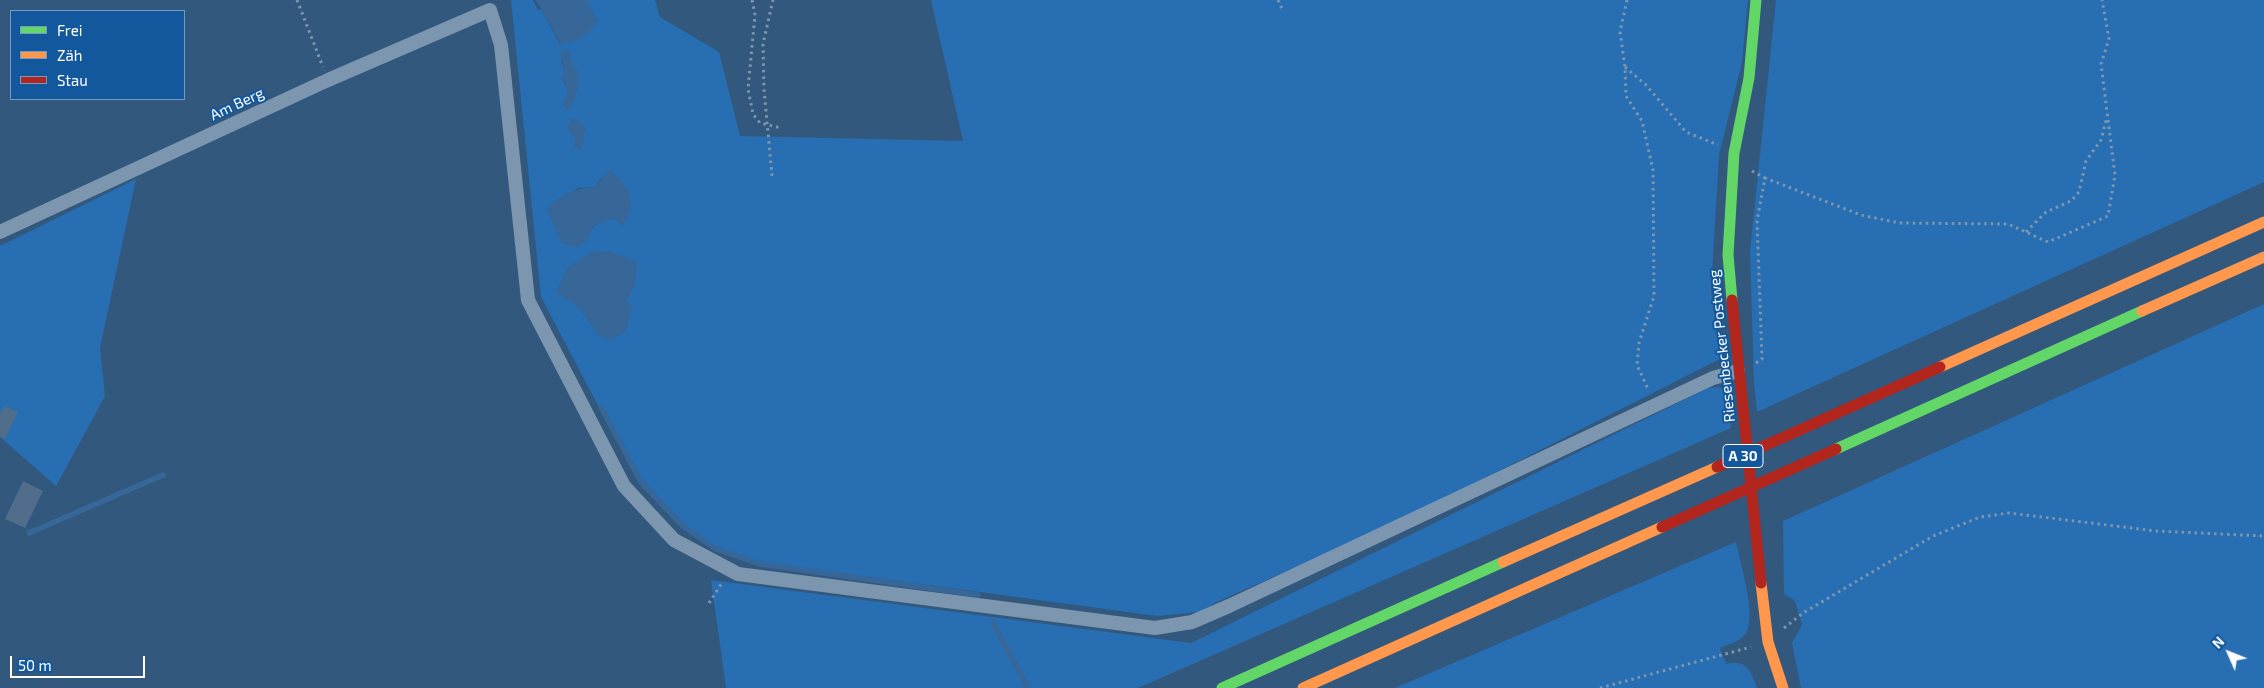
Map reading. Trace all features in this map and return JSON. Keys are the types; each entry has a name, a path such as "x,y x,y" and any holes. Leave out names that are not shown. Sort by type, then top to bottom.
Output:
{"main road":[{"name":"Riesenbecker Postweg","path":"1756,0 1749,78 1734,153 1728,256 1739,378 1768,642 1782,688"},
{"name":"A 30","path":"1222,688 2264,222"},
{"name":"A 30","path":"1302,688 2264,257"}],"street":[{"name":"Am Berg","path":"0,232 328,80 490,10 501,45 528,300 624,486 674,540 730,570"},
{"path":"730,570 738,574 1156,628 1192,622 1713,378 1739,378"}],"path":[{"path":"297,0 328,80"},
{"path":"752,0 755,15 748,89 753,114 760,122 781,128"},
{"path":"772,176 764,88 763,44 773,0"},
{"path":"1278,0 1283,11"},
{"path":"1627,0 1620,32 1625,67 1626,96 1642,121 1654,170 1654,296 1639,343 1637,365 1657,404"},
{"path":"1625,67 1646,85 1686,132 1734,153 1754,173 1765,178 1861,215 1899,223 2008,224 2048,242 2108,216 2115,175 2101,64 2109,38 2102,0"},
{"path":"2026,232 2046,212 2071,200 2079,192 2086,161 2101,140 2107,114"},
{"path":"1739,378 1762,359 1757,221 1765,178"},
{"path":"1600,688 1768,642 1803,613 1847,586 1933,536 1980,518 2009,513 2156,531 2264,536"},
{"path":"709,603 730,570"}],"shaded area":[{"path":"511,0 533,0 538,10 541,9 560,44 597,20 585,0 655,0 660,17 719,52 740,136 963,141 931,0 1748,0 1742,62 1719,155 1711,290 1720,359 1396,523 1221,600 1199,612 1157,616 743,560 684,529 635,476 541,297","holes":["561,59 569,63 577,72 578,83 572,104 563,105 568,91 562,78 565,72","602,177 622,226 614,218 606,220 596,224 589,234 562,242 547,209 578,188 595,187","635,283 626,301 599,336 580,308"]},
{"path":"536,0 585,0 598,20 592,29 582,37 566,44 561,44"},
{"path":"1776,0 2264,0 2264,182 1757,412 1754,382 1750,252"},
{"path":"569,49 572,64 578,72 578,85 572,104 567,110 563,105 568,91 562,77 565,71 560,52"},
{"path":"571,119 578,120 586,128 581,150 574,146 576,135 570,134 567,127"},
{"path":"610,170 623,183 630,196 630,210 622,226 614,218 593,226 586,242 576,247 562,243 547,209 557,199 568,193 595,187"},
{"path":"136,179 100,348 105,396 56,486 0,437 0,246"},
{"path":"594,251 610,252 637,262 635,283 626,301 632,307 626,331 611,340 599,336 580,308 556,292 568,267"},
{"path":"2264,304 2264,688 1801,688 1792,643 1802,625 1795,601 1784,594 1783,521"},
{"path":"1718,387 1728,391 1731,428 1138,688 726,688 711,580 1191,643 1708,388"},
{"path":"1736,542 1749,602 1749,625 1741,639 1720,648 1726,664 1739,663 1747,668 1753,676 1757,688 1395,688"}],"building":[{"path":"4,406 18,412 5,439 0,437 0,414"},
{"path":"23,481 43,491 25,528 5,519"}],"waterway":[{"path":"601,407 641,482 683,526 716,549 760,564 978,595"},
{"path":"29,533 163,475"},
{"path":"993,623 1028,688"}],"traffic: fast":[{"path":"1732,300 1728,255 1734,153 1749,78 1756,0"},
{"path":"1836,449 2142,311"},
{"path":"1222,688 1503,562"}],"traffic: slow":[{"path":"1940,367 2264,222"},
{"path":"2142,311 2264,257"},
{"path":"1503,562 1717,467"},
{"path":"1303,688 1662,527"},
{"path":"1761,583 1768,642 1783,688"}],"traffic: jam":[{"path":"1732,300 1761,583"},
{"path":"1717,467 1940,367"},
{"path":"1662,527 1836,449"}]}
